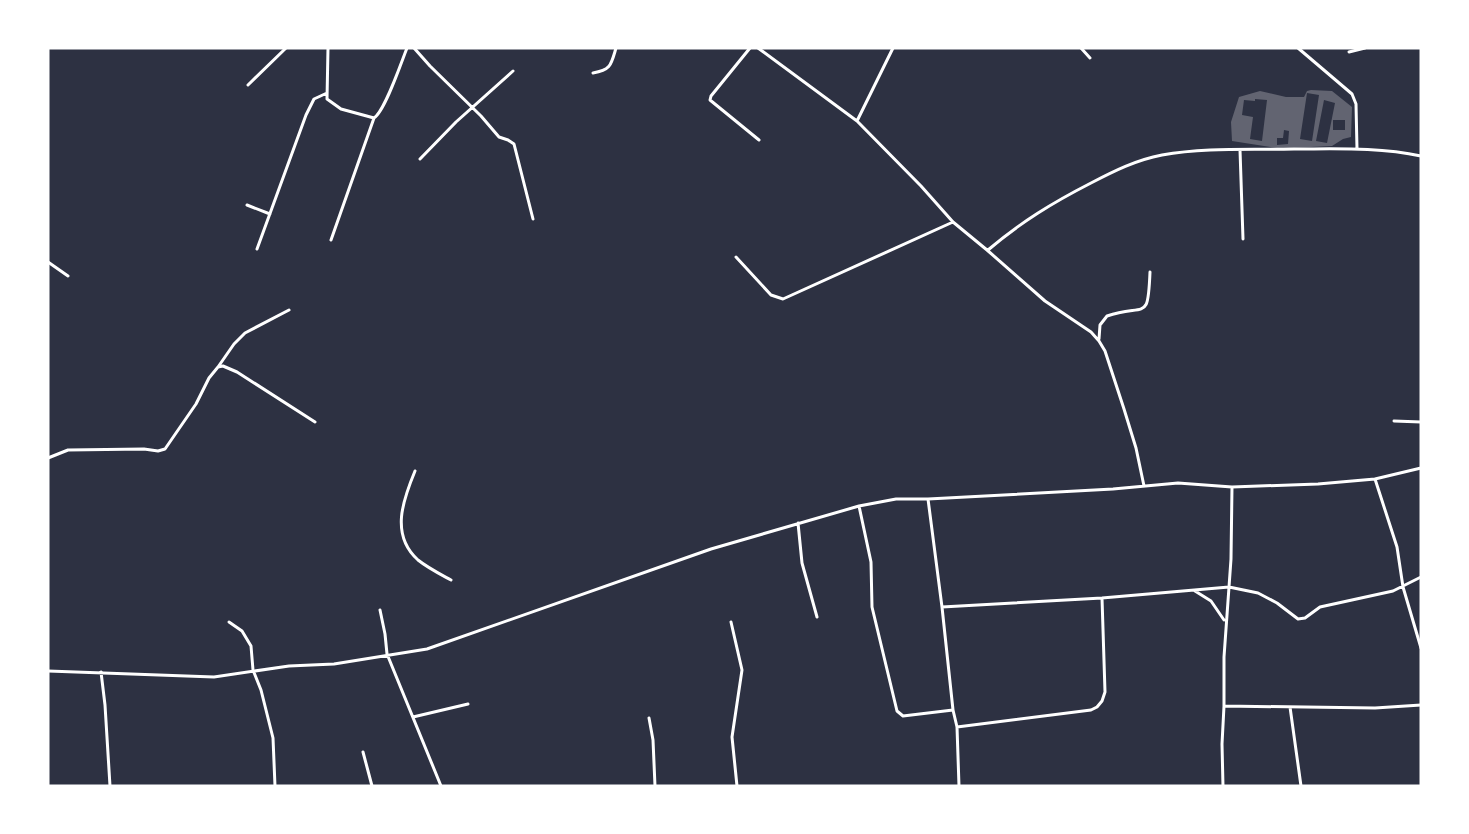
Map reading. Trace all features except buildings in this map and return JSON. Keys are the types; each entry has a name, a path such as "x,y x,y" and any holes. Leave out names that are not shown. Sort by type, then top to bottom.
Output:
{"street":[{"path":"248,85 286,48"},
{"path":"328,48 327,99 341,109 374,118"},
{"path":"331,240 374,118 378,116 385,102 407,48"},
{"path":"414,48 498,137 514,144 533,219"},
{"path":"593,73 606,71 609,68 616,48"},
{"path":"750,48 710,100 759,140"},
{"path":"758,48 857,121 953,222 1045,301 1083,326 1099,341 1105,351 1124,409 1136,448 1144,486"},
{"path":"857,121 893,48"},
{"path":"1081,48 1090,57"},
{"path":"1299,48 1352,94 1356,104 1357,149"},
{"path":"1349,52 1365,48"},
{"path":"420,159 513,72"},
{"path":"257,249 306,115 314,99 327,93"},
{"path":"987,250 1015,227 1046,207 1128,164 1162,155 1240,150 1357,149 1395,150 1421,156"},
{"path":"1240,150 1243,239"},
{"path":"247,205 270,214"},
{"path":"736,257 771,295 783,299 953,222"},
{"path":"48,262 68,276"},
{"path":"1099,341 1100,325 1107,316 1146,307 1149,301 1150,272"},
{"path":"48,458 68,450 144,449 158,451 165,449 196,404 209,378 234,344 245,333 289,310"},
{"path":"218,367 223,366 237,372 315,422"},
{"path":"1394,421 1421,422"},
{"path":"48,671 214,676 253,670 334,664 427,649 711,549 859,506 896,499 928,499 1178,483 1232,487 1318,484 1375,479 1421,468"},
{"path":"414,471 402,505 405,542 417,559 451,580"},
{"path":"1375,479 1397,547 1403,587 1421,648"},
{"path":"1223,786 1225,621 1229,587 1232,487"},
{"path":"928,499 953,710 957,727 959,786"},
{"path":"859,506 871,562 872,607 897,711 903,716 953,710"},
{"path":"798,523 802,563 810,599 817,617"},
{"path":"942,607 1102,598 1229,587 1258,593 1277,603 1298,619 1305,618 1320,607 1376,596 1403,587 1421,577"},
{"path":"1195,590 1211,602 1225,621"},
{"path":"957,727 1068,714 1097,707 1105,692 1102,598"},
{"path":"380,610 387,654 441,786"},
{"path":"229,622 242,632 251,646 253,670 261,690 273,738 275,786"},
{"path":"731,622 742,670 732,737 737,786"},
{"path":"101,672 110,786"},
{"path":"413,717 468,704"},
{"path":"1224,706 1376,708 1421,705"},
{"path":"1290,707 1301,786"},
{"path":"649,718 654,740 655,786"},
{"path":"363,752 372,786"}]}
